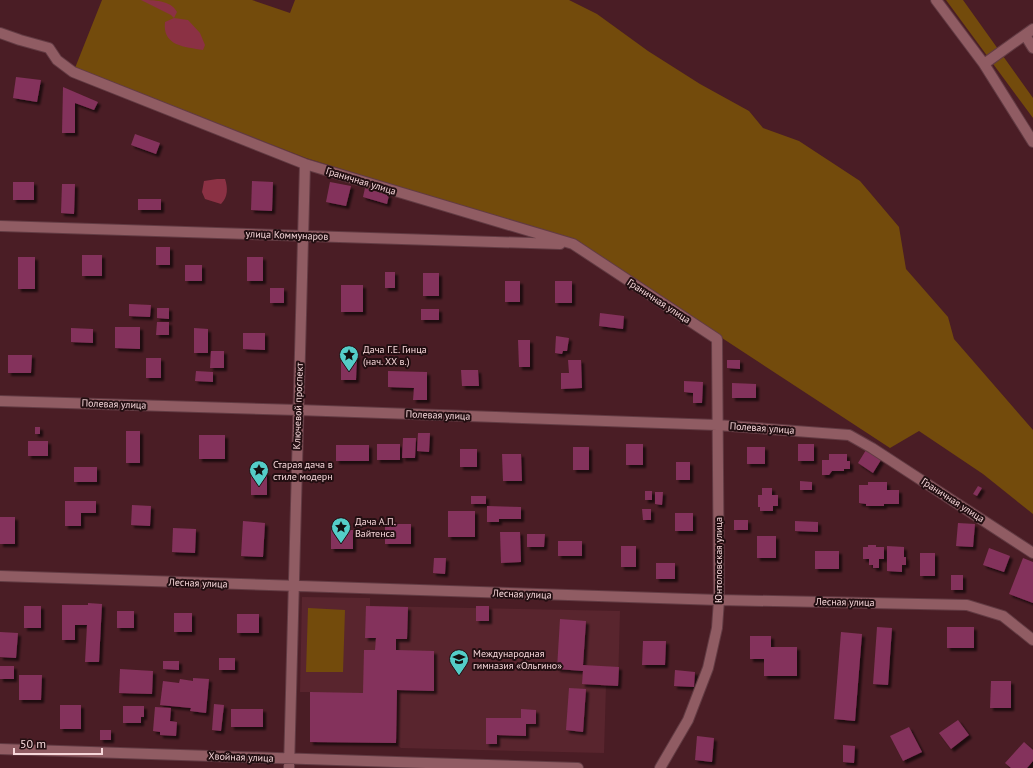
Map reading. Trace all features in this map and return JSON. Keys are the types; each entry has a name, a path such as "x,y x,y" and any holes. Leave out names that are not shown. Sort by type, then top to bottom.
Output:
{"street":[{"path":"936,0 984,64 1033,142"},
{"path":"984,64 1029,32 1033,48"},
{"name":"Граничная улица","path":"0,33 49,48 57,60 73,72 305,164 573,244 717,339"},
{"name":"Ключевой проспект","path":"289,763 305,164"},
{"name":"улица Коммунаров","path":"0,226 573,244"},
{"name":"Юнтоловская улица","path":"660,768 688,720 708,668 716,628 719,600 717,339"},
{"name":"Полевая улица","path":"0,401 717,425 849,435 872,448"},
{"name":"Граничная улица","path":"872,448 1033,553"},
{"name":"Лесная улица","path":"0,576 719,600 967,605 1003,616 1033,640"},
{"name":"Хвойная улица","path":"0,749 289,763 578,768"}],"shaded area":[{"path":"102,0 252,0 290,13 295,0 569,0 597,14 648,51 700,84 749,111 763,128 799,141 860,181 899,227 906,269 948,317 954,339 1033,430 1033,514 983,474 919,431 890,448 574,241 306,158 75,68"},
{"path":"141,0 166,3 171,5 177,12 174,18"},
{"path":"946,0 963,0 1033,98 1033,118"},
{"path":"174,18 188,20 200,33 205,45 203,50 189,48 171,41 165,30 165,22"},
{"path":"225,179 227,186 226,195 221,204 205,199 202,192 204,181"},
{"name":"Международная гимназия «Ольгино»","path":"302,597 370,598 370,606 620,611 618,686 606,685 604,753 401,748 396,743 310,741 310,692 300,692"},
{"path":"308,608 345,610 343,672 306,672"}],"building":[{"path":"16,77 41,80 37,102 13,98"},
{"path":"63,87 98,102 94,110 75,103 75,133 62,133"},
{"path":"135,134 160,143 156,154 131,145"},
{"path":"252,181 273,182 272,211 251,210"},
{"path":"13,182 34,182 34,200 13,200"},
{"path":"330,182 351,186 346,206 326,202"},
{"path":"62,184 75,184 74,214 61,213"},
{"path":"365,188 389,195 387,204 363,197"},
{"path":"138,199 161,199 161,210 138,210"},
{"path":"156,247 170,247 170,265 156,265"},
{"path":"82,255 102,255 102,276 82,276"},
{"path":"18,257 35,257 35,289 18,289"},
{"path":"247,257 263,257 263,281 247,281"},
{"path":"185,265 202,265 202,281 185,281"},
{"path":"385,272 395,272 395,288 385,288"},
{"path":"423,273 439,273 439,296 423,296"},
{"path":"505,281 520,281 520,302 505,302"},
{"path":"555,281 572,281 572,303 555,303"},
{"path":"341,285 363,285 363,312 341,312"},
{"path":"270,288 284,288 284,303 270,303"},
{"path":"129,304 151,305 150,317 129,316"},
{"path":"157,308 169,308 169,319 157,318"},
{"path":"421,309 439,309 439,320 421,320"},
{"path":"600,313 624,316 623,329 599,326"},
{"path":"157,322 169,322 169,335 156,335"},
{"path":"115,327 140,327 140,349 115,348"},
{"path":"71,328 93,329 93,343 71,342"},
{"path":"194,328 208,329 208,353 194,353"},
{"path":"243,333 265,333 265,350 243,349"},
{"path":"556,336 569,338 567,351 563,351 562,354 555,353"},
{"path":"518,340 530,340 530,367 519,367"},
{"path":"211,351 224,351 224,368 210,368"},
{"path":"8,355 32,355 31,373 8,373"},
{"path":"341,355 357,355 356,380 341,380"},
{"path":"146,358 161,358 161,378 146,378"},
{"path":"568,360 581,360 582,388 561,389 561,373 569,373"},
{"path":"727,360 740,360 740,369 727,368"},
{"path":"461,370 478,370 479,386 462,386"},
{"path":"196,371 213,372 213,382 195,381"},
{"path":"388,371 427,372 427,400 413,400 414,388 388,387"},
{"path":"684,381 703,382 702,403 693,403 693,393 684,392"},
{"path":"732,383 756,384 756,398 732,398"},
{"path":"35,427 40,427 40,434 35,434"},
{"path":"126,431 140,431 140,463 126,463"},
{"path":"418,433 430,433 429,452 417,451"},
{"path":"199,435 225,435 225,459 199,459"},
{"path":"403,438 416,438 415,458 402,458"},
{"path":"28,441 48,441 48,456 28,456"},
{"path":"377,444 400,444 400,460 377,460"},
{"path":"626,444 643,444 643,465 626,465"},
{"path":"798,444 814,444 814,461 798,461"},
{"path":"336,445 369,445 369,461 336,461"},
{"path":"573,447 589,447 589,470 573,470"},
{"path":"747,447 765,447 765,464 747,464"},
{"path":"460,449 477,449 477,467 460,467"},
{"path":"866,450 881,460 873,473 858,463"},
{"path":"502,454 521,454 522,481 503,481"},
{"path":"829,454 847,454 847,461 850,461 850,469 844,469 844,471 832,471 829,475 822,475 822,460 829,460"},
{"path":"676,462 690,462 690,480 676,480"},
{"path":"74,467 97,467 97,482 74,482"},
{"path":"251,472 267,472 267,495 251,495"},
{"path":"800,481 812,482 812,490 800,490"},
{"path":"868,482 887,482 887,490 899,490 899,504 866,506 866,504 859,503 859,485 868,485"},
{"path":"978,486 982,488 977,496 973,494"},
{"path":"762,488 772,488 772,495 778,495 778,506 773,506 773,511 760,511 760,507 758,507 758,495 762,495"},
{"path":"645,491 652,491 652,500 645,500"},
{"path":"655,492 663,492 662,505 655,504"},
{"path":"471,496 486,496 486,504 471,504"},
{"path":"65,501 96,501 96,513 81,513 81,526 65,526"},
{"path":"132,505 151,506 150,526 131,525"},
{"path":"487,506 521,507 521,519 499,519 499,522 487,522"},
{"path":"642,509 651,509 651,520 643,520"},
{"path":"448,511 475,511 475,537 448,537"},
{"path":"675,513 693,513 693,531 675,531"},
{"path":"0,517 15,517 15,544 0,544"},
{"path":"734,520 748,520 748,530 734,530"},
{"path":"243,521 265,523 263,557 241,556"},
{"path":"795,521 818,522 818,532 795,531"},
{"path":"958,523 975,524 973,547 956,546"},
{"path":"385,524 411,524 411,544 385,544"},
{"path":"173,528 196,529 195,553 172,552"},
{"path":"331,530 353,530 353,549 331,549"},
{"path":"500,532 520,532 521,562 501,563"},
{"path":"527,534 545,534 544,547 527,547"},
{"path":"757,536 776,536 776,558 757,558"},
{"path":"558,541 582,541 582,556 558,556"},
{"path":"868,545 884,547 884,559 879,559 879,568 873,568 873,565 869,565 869,559 863,559 863,547 868,547"},
{"path":"621,546 636,546 636,567 621,567"},
{"path":"887,546 904,547 906,565 902,565 902,572 887,571"},
{"path":"989,548 1010,556 1004,572 983,565"},
{"path":"815,551 839,551 839,569 815,569"},
{"path":"920,553 935,553 935,576 920,576"},
{"path":"434,558 446,558 445,574 433,573"},
{"path":"1023,558 1033,562 1033,603 1009,594"},
{"path":"656,563 675,563 675,579 656,579"},
{"path":"951,575 963,575 963,590 951,590"},
{"path":"88,603 102,604 99,662 85,662 87,625 75,625 75,640 62,640 62,605 88,605"},
{"path":"24,606 41,606 41,628 24,628"},
{"path":"366,606 408,607 407,639 396,639 396,650 434,651 434,691 397,690 396,743 310,742 310,692 363,693 364,650 375,650 376,638 365,638"},
{"path":"476,606 489,606 489,621 476,621"},
{"path":"117,611 134,611 134,628 117,628"},
{"path":"174,613 192,613 192,632 174,632"},
{"path":"237,614 259,614 259,633 237,633"},
{"path":"560,619 586,621 583,665 619,667 618,686 582,684 583,671 557,669"},
{"path":"877,627 892,628 888,685 873,684"},
{"path":"947,627 974,627 974,648 947,648"},
{"path":"0,632 18,633 16,658 0,657"},
{"path":"841,632 862,634 855,721 834,719"},
{"path":"750,636 771,636 771,647 797,647 797,676 764,676 764,659 750,659"},
{"path":"643,641 666,641 665,665 642,665"},
{"path":"219,658 235,658 235,670 219,670"},
{"path":"163,661 179,661 179,670 163,669"},
{"path":"0,666 14,666 14,679 0,679"},
{"path":"120,669 153,671 152,694 119,693"},
{"path":"675,670 695,672 694,687 674,686"},
{"path":"19,675 42,675 41,700 19,700"},
{"path":"193,678 209,679 206,713 190,711 191,708 160,705 163,681 179,683 180,679 193,681"},
{"path":"991,681 1011,681 1011,708 990,708"},
{"path":"569,688 586,689 583,732 566,730"},
{"path":"214,704 224,705 221,731 212,730"},
{"path":"60,705 81,705 81,729 60,729"},
{"path":"123,706 144,706 144,717 141,717 141,723 123,723"},
{"path":"155,707 171,708 170,721 177,722 176,736 160,735 160,732 153,731"},
{"path":"231,709 263,709 263,727 231,727"},
{"path":"521,709 536,710 536,724 526,724 526,736 497,735 497,744 486,744 486,718 521,718"},
{"path":"958,720 969,735 951,749 939,733"},
{"path":"909,727 922,752 903,761 890,736"},
{"path":"100,730 111,730 111,740 100,740"},
{"path":"697,736 714,738 712,762 695,760"},
{"path":"1024,742 1033,750 1033,761 1027,768 1011,768 1005,763"},
{"path":"843,745 855,746 854,763 843,762"}],"place":[{"name":"Дача Г.Е. Гинца (нач. XX в.)","path":"349,372"},
{"name":"Старая дача в стиле модерн","path":"259,487"},
{"name":"Дача А.П. Вайтенса","path":"341,544"},
{"name":"Международная гимназия «Ольгино»","path":"459,676"}]}
